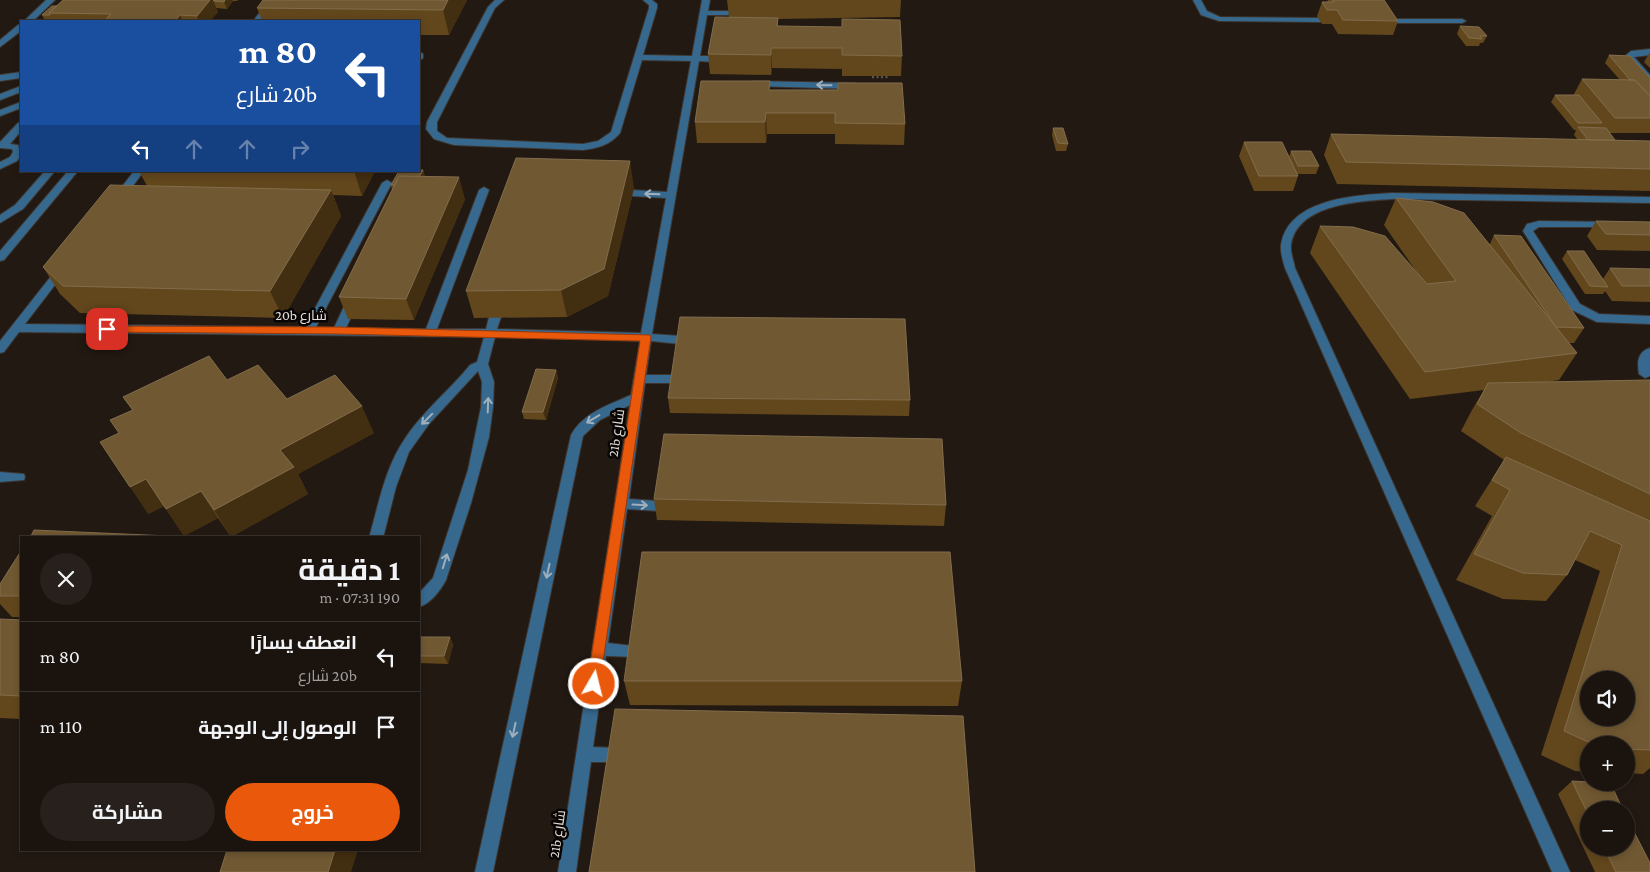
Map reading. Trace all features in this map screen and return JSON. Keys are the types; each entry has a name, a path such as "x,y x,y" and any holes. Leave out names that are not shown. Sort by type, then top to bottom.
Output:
{"street":[{"path":"29,20 51,0"},
{"path":"94,0 142,0"},
{"path":"259,20 274,0"},
{"path":"500,0 492,7 432,122 430,129 434,136 442,140 584,147 604,143 615,133 653,8 652,4 647,0"},
{"path":"1197,0 1204,13 1219,19 1320,20"},
{"path":"705,6 729,13"},
{"name":"21b شارع","path":"567,872 639,380 672,194 696,83 697,59 705,6"},
{"path":"1384,21 1462,21"},
{"path":"0,44 19,31"},
{"path":"1650,52 1634,53 1629,56 1650,81"},
{"path":"638,57 713,59"},
{"path":"0,78 20,75"},
{"path":"0,78 5,84 0,96"},
{"path":"742,84 861,86"},
{"path":"0,96 20,90"},
{"path":"0,113 20,105"},
{"path":"2,145 20,126"},
{"path":"0,166 14,159 20,152 15,146 2,145"},
{"path":"0,220 19,207 49,172"},
{"path":"2,254 71,172"},
{"path":"111,208 138,172"},
{"path":"309,330 387,183"},
{"path":"430,332 484,190"},
{"path":"632,193 672,194"},
{"path":"1561,872 1290,268 1286,246 1292,226 1312,211 1334,203 1361,198 1392,196 1650,200"},
{"path":"1623,225 1538,224 1531,226 1528,231 1576,307 1597,318 1650,320"},
{"path":"0,349 70,260"},
{"path":"339,330 358,289"},
{"path":"237,330 246,316"},
{"path":"420,599 433,589 439,580 484,434 488,394 486,376 482,364 495,317"},
{"name":"20b شارع","path":"17,328 339,330 646,337 680,340"},
{"path":"1645,374 1642,364 1645,356 1650,352"},
{"path":"377,536 394,473 409,441 420,426 474,368 482,364"},
{"path":"639,380 675,379"},
{"path":"484,872 576,435 594,417 637,397"},
{"path":"0,477 19,477"},
{"path":"621,504 659,506"},
{"path":"599,649 637,651"},
{"path":"584,754 618,755"}],"building":[{"path":"63,0 210,0 197,16 180,15 176,20 105,20 111,14 49,13"},
{"path":"213,0 225,0 224,2"},
{"path":"263,0 448,0 443,10 257,8"},
{"path":"1332,0 1384,0 1398,21 1343,20 1337,10 1327,10 1322,2 1334,2"},
{"path":"52,6 57,6 49,13 50,15 42,15"},
{"path":"715,17 778,18 777,26 842,27 842,19 900,20 902,56 842,55 842,48 771,48 771,55 708,54"},
{"path":"1460,26 1479,27 1487,36 1480,36 1482,39 1469,38"},
{"path":"1609,55 1630,56 1650,78 1650,96 1635,80 1630,80"},
{"path":"1582,79 1635,80 1650,96 1650,118 1615,118"},
{"path":"701,81 770,81 769,90 838,90 838,83 902,83 905,124 835,123 835,113 766,113 765,122 695,122"},
{"path":"1555,95 1579,95 1602,123 1578,123"},
{"path":"1578,127 1606,128 1615,140 1588,140"},
{"path":"1053,128 1063,128 1068,144 1058,143"},
{"path":"1331,134 1650,141 1650,169 1346,162"},
{"path":"1244,142 1282,142 1298,176 1259,176"},
{"path":"1291,151 1311,151 1319,166 1298,166"},
{"path":"516,158 630,161 604,269 561,290 466,291"},
{"path":"420,170 423,170 419,177 399,176 395,185 391,185 398,172 420,172"},
{"path":"399,176 459,177 406,299 339,297"},
{"path":"110,185 331,190 270,291 63,286 43,267"},
{"path":"1396,198 1433,202 1464,213 1577,353 1425,372 1320,226 1353,227 1385,236 1427,284 1456,281"},
{"path":"1596,221 1650,222 1650,235 1606,234"},
{"path":"1494,235 1521,236 1584,328 1556,327"},
{"path":"1567,251 1584,251 1608,287 1590,286"},
{"path":"1610,268 1650,269 1650,286 1622,286"},
{"path":"680,317 905,319 910,400 668,398"},
{"path":"209,356 227,380 258,365 287,399 335,375 362,406 280,450 294,467 214,510 201,491 166,509 146,479 130,487 100,442 119,433 110,420 133,410 123,397"},
{"path":"536,369 556,370 543,412 522,412"},
{"path":"1650,380 1650,494 1521,433 1477,404 1488,383"},
{"path":"664,434 942,439 946,505 654,499"},
{"path":"1506,457 1650,521 1650,750 1635,749 1635,736 1580,736 1580,738 1564,731 1580,680 1580,726 1635,726 1635,671 1583,671 1622,545 1590,531 1567,575 1523,573 1474,554 1510,490 1492,480"},
{"path":"34,530 169,536 31,536"},
{"path":"642,552 950,552 962,681 624,681"},
{"path":"20,553 20,596 0,596 0,584"},
{"path":"0,619 20,620 20,696 0,695"},
{"path":"420,637 450,637 444,656 420,656"},
{"path":"615,709 963,716 975,872 589,872"},
{"path":"1572,781 1580,781 1580,791 1614,791 1619,801 1582,801"},
{"path":"1635,834 1650,863 1650,872 1616,872 1608,856 1635,856"},
{"path":"227,851 335,851 328,872 220,872"}],"route":[{"path":"107,329 339,330 646,337 594,684"}]}
